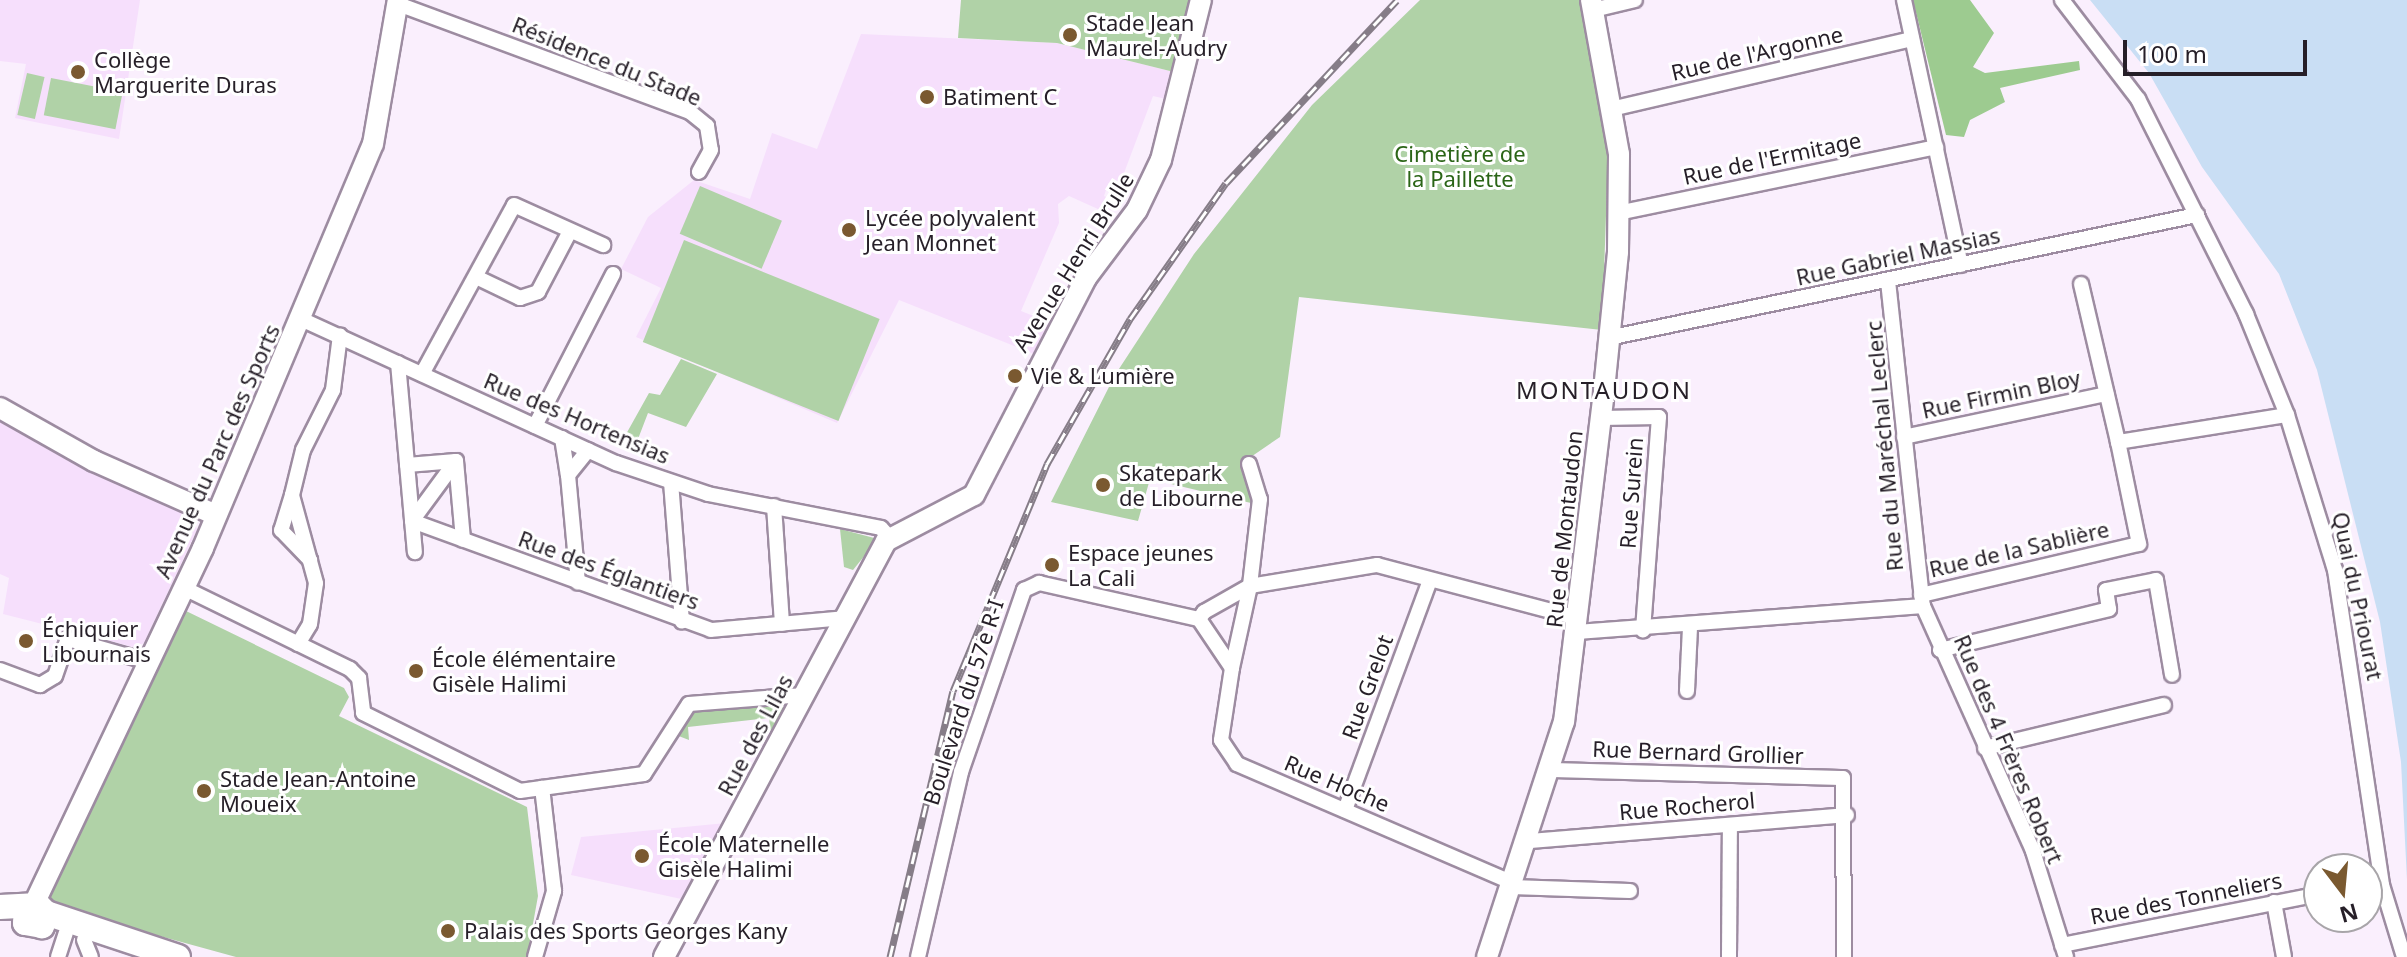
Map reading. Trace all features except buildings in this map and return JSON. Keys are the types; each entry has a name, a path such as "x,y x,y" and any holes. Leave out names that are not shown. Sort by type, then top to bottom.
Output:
{"main road":[{"path":"0,907 178,957"},
{"path":"0,915 34,915 80,944 136,946"}],"street":[{"name":"Avenue Henri Brulle","path":"890,538 974,495 1086,278 1151,185 1201,0"},
{"path":"1592,5 1635,0"},
{"path":"1904,0 1961,265"},
{"name":"Quai du Priourat","path":"2062,0 2138,99 2197,215 2287,415 2335,570 2371,853"},
{"name":"Résidence du Stade","path":"398,2 690,112 707,126 711,150 699,172"},
{"name":"Avenue du Parc des Sports","path":"34,915 146,661 184,588 373,144 398,2"},
{"name":"Rue de Montaudon","path":"1487,957 1531,841 1551,770 1577,625 1600,418 1618,213 1611,109 1592,5"},
{"name":"Rue de l'Argonne","path":"1611,109 1912,39"},
{"name":"Rue de l'Ermitage","path":"1618,213 1936,147"},
{"path":"422,374 514,205 603,245"},
{"name":"Rue Gabriel Massias","path":"1608,338 2197,215"},
{"path":"476,277 520,298 538,292 570,231"},
{"path":"535,426 613,274"},
{"name":"Rue du Maréchal Leclerc","path":"1888,281 1922,600"},
{"name":"Rue Firmin Bloy","path":"2081,284 2118,442"},
{"name":"Rue des Hortensias","path":"301,319 588,450 671,482 881,528 890,538"},
{"path":"298,644 314,602 310,561 292,495 303,450 333,390 340,335"},
{"path":"398,363 415,552"},
{"name":"Rue Firmin Bloy","path":"1904,437 2106,394"},
{"path":"0,408 94,461 216,515"},
{"path":"2118,442 2287,415"},
{"name":"Rue Surein","path":"1600,418 1659,417 1643,630"},
{"path":"562,438 578,583"},
{"name":"Rue de la Sablière","path":"1250,586 1377,565 1577,625 1643,630 1922,600 2139,544 2118,442"},
{"path":"568,475 588,450"},
{"path":"407,465 456,461"},
{"path":"412,521 456,461"},
{"path":"456,461 463,540"},
{"name":"Rue Hoche","path":"1249,464 1260,499 1250,586 1232,668 1221,740 1237,764 1512,885"},
{"path":"671,482 682,622"},
{"path":"673,514 693,489"},
{"path":"774,506 782,624"},
{"name":"Rue des Églantiers","path":"412,521 682,622 711,630 845,618"},
{"name":"Rue des Lilas","path":"664,957 890,538"},
{"name":"Rue Grelot","path":"1345,810 1430,580"},
{"path":"1940,650 2109,609 2106,590 2156,580 2172,675"},
{"name":"Boulevard du 57e R-I","path":"918,957 961,772 1024,590 1039,583 1199,619"},
{"path":"1232,668 1199,619 1250,586"},
{"path":"184,588 359,678 363,713 520,791 644,774 689,704 804,695"},
{"name":"Rue des 4 Frères Robert","path":"1922,600 1940,650 2033,851 2064,951"},
{"path":"1687,691 1690,627"},
{"path":"0,670 40,685 55,676 68,639 146,661"},
{"path":"1985,748 2164,705"},
{"name":"Rue Bernard Grollier","path":"1551,770 1843,778 1847,815"},
{"path":"535,957 554,891 542,788"},
{"path":"1844,957 1847,815"},
{"name":"Rue Rocherol","path":"1531,841 1847,815"},
{"path":"1729,957 1730,825"},
{"path":"1512,885 1630,891"},
{"name":"Rue des Tonneliers","path":"2064,951 2303,897"},
{"path":"2274,902 2284,957"},
{"name":"Quai du Priourat","path":"2383,906 2404,957"},
{"path":"58,957 80,944"}],"shaded area":[{"name":"Collège Marguerite Duras","path":"0,0 140,0 119,139 15,118 26,64 0,61"},
{"name":"Lycée polyvalent Jean Monnet","path":"861,34 1057,43 1174,72 1166,99 1153,96 1118,189 1107,187 1104,196 1115,201 1109,214 1069,196 1058,204 1059,223 1021,311 1051,323 1034,354 899,300 837,423 636,337 661,288 621,269 648,217 694,180 750,199 772,133 817,149"},
{"path":"0,414 192,513 197,530 144,643 133,647 3,614 9,578 0,574"},
{"name":"École Maternelle Gisèle Halimi","path":"726,823 686,900 571,875 581,837"}],"green space":[{"name":"Stade Jean Maurel-Audry","path":"961,0 1189,0 1174,72 1057,43 958,38"},
{"name":"Cimetière de la Paillette","path":"1420,0 1582,0 1608,158 1602,330 1299,297 1280,437 1242,463 1251,503 1150,479 1138,521 1051,502 1115,375 1194,254 1312,105"},
{"path":"1913,0 1970,0 1994,33 1973,67 1985,73 2079,61 2080,70 2000,88 2005,102 1970,120 1964,137 1946,135"},
{"path":"27,73 45,77 35,119 17,115"},
{"path":"51,78 123,92 115,129 44,115"},
{"path":"700,186 782,221 762,269 680,234"},
{"path":"684,240 880,319 838,421 643,342"},
{"path":"681,359 717,374 686,427 648,413 638,439 625,436 649,393 660,395"},
{"path":"840,529 878,539 853,570 844,567"},
{"path":"184,610 344,688 349,697 339,716 527,807 538,896 527,957 236,957 54,907 50,895"},
{"path":"780,703 785,711 771,734 769,718 688,727 689,740 676,735 690,712"}],"water":[{"path":"2090,0 2407,0 2407,880 2401,762 2380,622 2317,370 2279,274 2202,167 2149,73"}],"railway":[{"path":"890,957 953,691 1047,464 1130,319 1226,183 1397,0"}],"place":[{"name":"Stade Jean Maurel-Audry","path":"1070,35"},
{"name":"Collège Marguerite Duras","path":"78,72"},
{"name":"Batiment C","path":"927,97"},
{"name":"Lycée polyvalent Jean Monnet","path":"849,230"},
{"name":"Vie & Lumière","path":"1015,376"},
{"name":"Skatepark de Libourne","path":"1103,485"},
{"name":"Espace jeunes La Cali","path":"1052,565"},
{"name":"Échiquier Libournais","path":"26,641"},
{"name":"École élémentaire Gisèle Halimi","path":"416,671"},
{"name":"Stade Jean-Antoine Moueix","path":"204,791"},
{"name":"École Maternelle Gisèle Halimi","path":"642,856"},
{"name":"Palais des Sports Georges Kany","path":"448,931"}],"district":[{"name":"MONTAUDON","path":"1604,390"}]}
